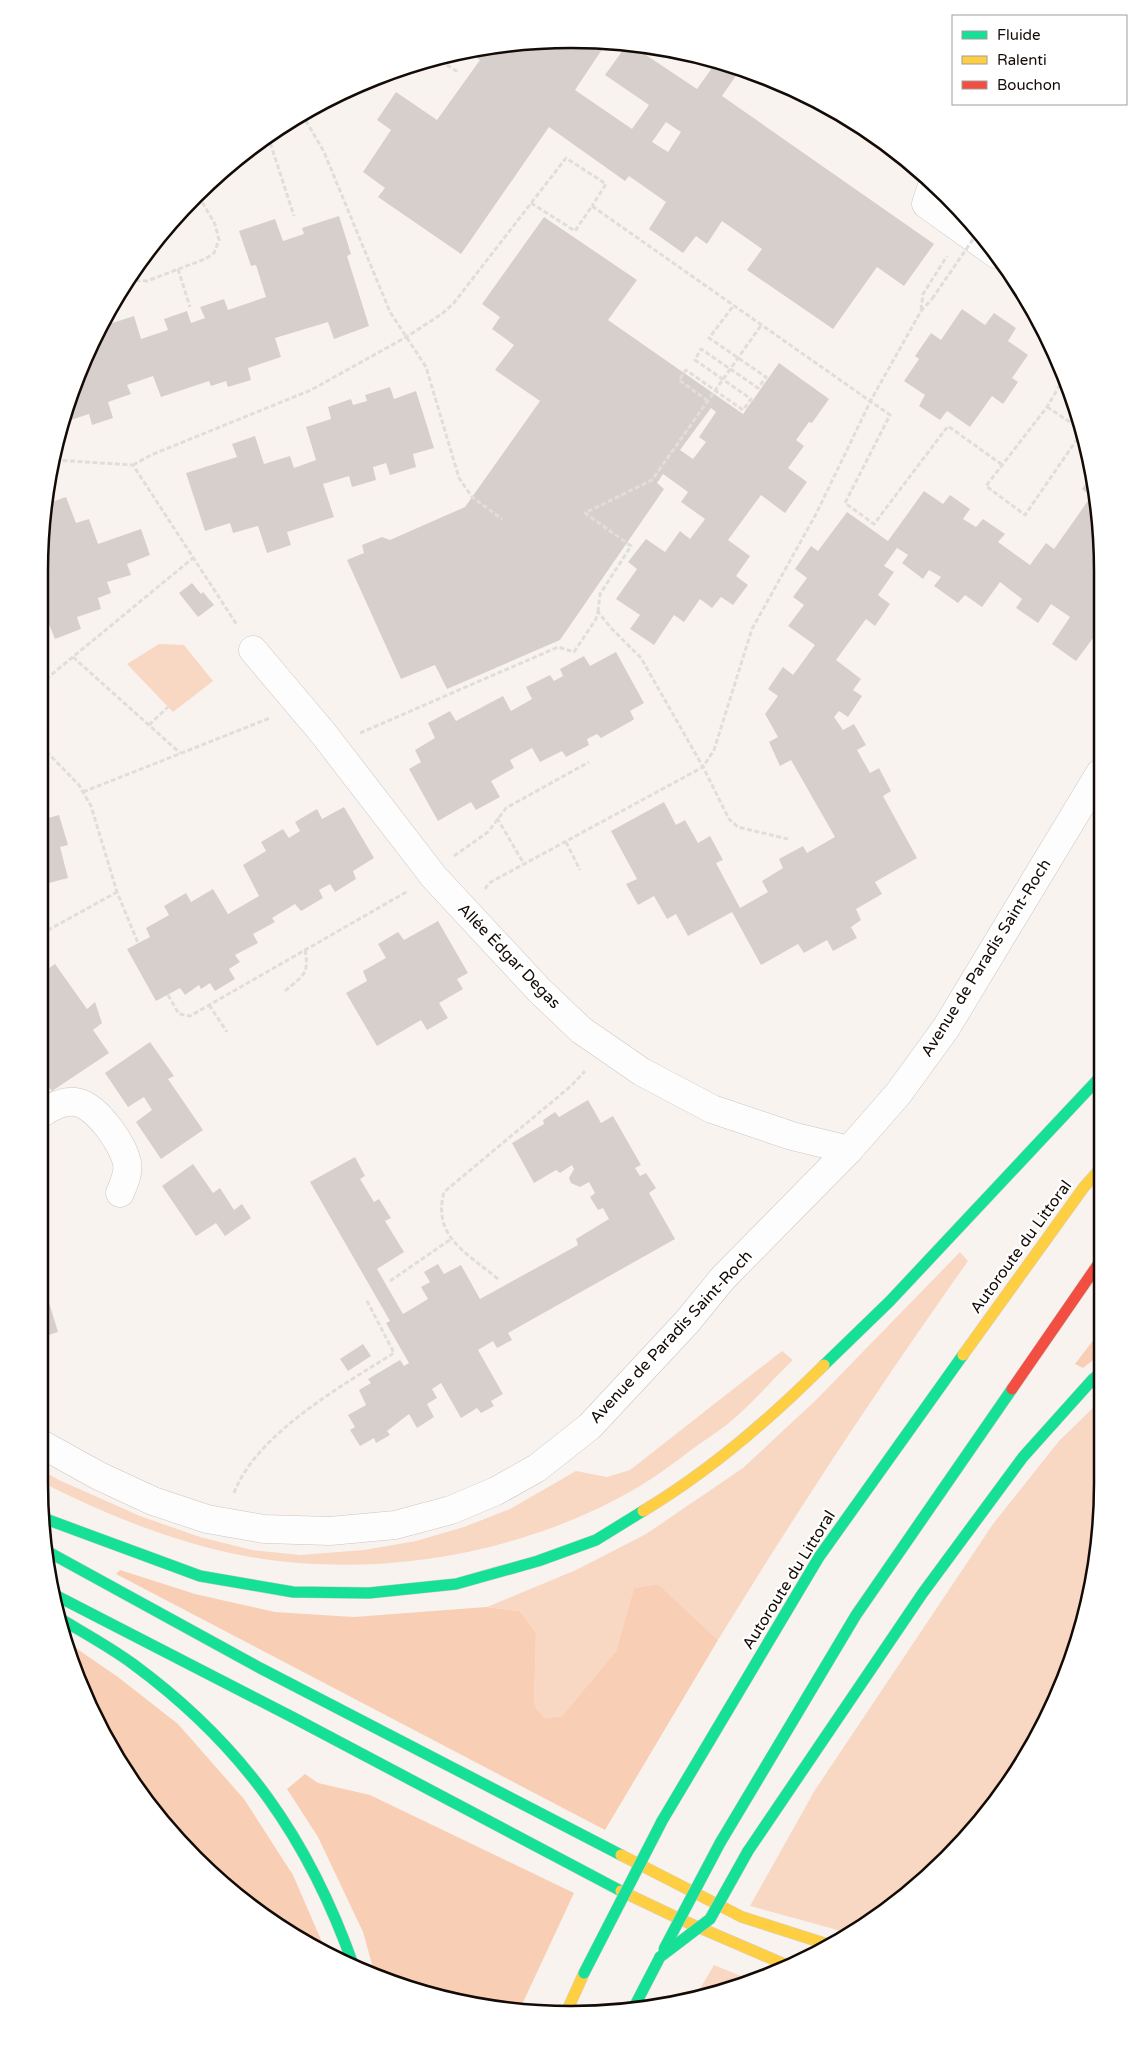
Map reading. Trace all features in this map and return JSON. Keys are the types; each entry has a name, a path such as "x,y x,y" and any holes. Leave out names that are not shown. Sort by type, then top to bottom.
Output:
{"highway":[{"path":"49,1520 200,1576 293,1592 370,1593 456,1584 538,1561 596,1540 684,1487 781,1408 890,1301 1094,1083"},
{"name":"Autoroute du Littoral","path":"569,2006 584,1973 662,1821 819,1557 1094,1176"},
{"path":"636,2002 720,1843 856,1615 1094,1270"},
{"path":"660,1957 710,1919 748,1851 922,1594 1023,1457 1094,1377"},
{"path":"53,1554 260,1668 742,1917 822,1942"},
{"path":"61,1598 320,1731 583,1872 734,1945 780,1963"},
{"path":"66,1623 131,1663 173,1696 220,1740 262,1787 294,1831 325,1888 345,1935 351,1958"}],"street":[{"path":"929,194 966,228"},
{"name":"Allée Édgar Degas","path":"252,650 331,743 434,877 540,991 581,1030 642,1072 712,1109 792,1136 849,1150"},
{"name":"Avenue de Paradis Saint-Roch","path":"48,1448 99,1476 153,1501 207,1519 264,1529 330,1531 395,1525 450,1510 496,1491 537,1468 590,1426 687,1322 723,1278 849,1150 898,1094 946,1028 1094,783"},
{"path":"48,1110 60,1104 75,1102 89,1107 100,1117 122,1150 127,1164 126,1178 120,1193"}],"path":[{"path":"444,63 458,72"},
{"path":"306,120 324,152 390,312 408,336 426,367 459,478 472,497 502,519"},
{"path":"270,143 294,216"},
{"path":"60,460 132,465 151,455 311,390 408,336 443,313 453,304 566,158 606,184 575,231 532,203"},
{"path":"136,280 147,281 205,259 214,253 219,240 215,224 201,201"},
{"path":"592,206 890,415 845,503 874,524 948,426 1001,464"},
{"path":"466,911 489,883 703,767 714,750 752,628 816,514 871,400 921,311 932,299 970,232"},
{"path":"921,311 923,294 970,232"},
{"path":"178,269 190,306"},
{"path":"708,401 679,380 686,370 743,410 751,399 695,360 701,349 758,388 766,377 709,338 734,305"},
{"path":"331,743 381,725 558,647 574,652 596,619 600,594 632,546 585,513 652,480 762,324"},
{"path":"1060,385 1047,407 1001,464 986,486 1026,515 1077,438"},
{"path":"1047,407 1074,425"},
{"path":"132,465 252,650"},
{"path":"48,677 193,558"},
{"path":"598,612 612,630 642,658 703,767 729,819 738,827 788,840"},
{"path":"73,657 180,753"},
{"path":"149,725 168,706"},
{"path":"83,792 300,706"},
{"path":"48,753 79,785 91,806 117,892 138,943"},
{"path":"453,857 488,832 506,808 589,762"},
{"path":"497,818 524,864"},
{"path":"566,842 580,870"},
{"path":"168,995 179,1014 190,1016 415,887"},
{"path":"48,930 117,892"},
{"path":"285,991 307,972 306,950"},
{"path":"209,1006 227,1032"},
{"path":"498,1279 451,1239 442,1224 440,1209 444,1192 571,1086 584,1073 603,1046"},
{"path":"390,1281 451,1239"},
{"path":"230,1523 233,1496 238,1482 257,1456 294,1420 328,1394 394,1352 366,1299"}],"shaded area":[{"path":"159,644 184,645 213,681 173,712 127,664"},
{"path":"960,1252 968,1261 840,1449 718,1640 658,1584 634,1588 616,1651 562,1716 543,1718 534,1707 536,1633 520,1611 487,1607 576,1570 646,1534 743,1468 816,1400"},
{"path":"1094,1339 1094,1359 1083,1368 1075,1364"},
{"path":"782,1351 793,1360 723,1428 640,1486 596,1510 548,1529 499,1544 448,1556 346,1565 295,1563 245,1556 193,1544 142,1527 92,1506 48,1485 48,1483 48,1474 140,1516 200,1537 252,1550 300,1555 364,1550 416,1541 464,1527 510,1509 576,1471 607,1477 630,1470"},
{"path":"1094,1407 1093,1517 1090,1551 1077,1618 1067,1651 1041,1715 1006,1774 965,1828 916,1877 890,1898 841,1931 750,1906 815,1790 993,1524 1059,1441"},
{"path":"120,1570 195,1594 275,1612 354,1617 486,1607 520,1611 536,1633 534,1706 544,1718 562,1716 616,1651 634,1588 658,1584 718,1640 605,1830 116,1574"},
{"path":"74,1647 118,1677 178,1724 244,1799 293,1875 323,1944 280,1918 252,1898 226,1877 177,1828 136,1774 118,1745 101,1715"},
{"path":"305,1774 318,1783 370,1795 574,1893 522,2004 503,2002 436,1989 373,1968 363,1932 318,1837 287,1789"},
{"path":"714,1965 744,1977 706,1989 699,1990"}],"building":[{"path":"537,49 602,49 575,90 632,129 649,105 605,75 623,51 642,53 697,89 713,67 737,74 722,96 934,244 904,286 877,267 833,329 747,270 762,249 722,221 707,244 696,236 683,253 649,229 666,202 629,176 625,181 549,127 461,254 378,197 385,188 363,172 391,130 377,120 396,92 437,120 480,60 476,57 503,52","holes":["666,122 681,132 668,152 652,142"]},
{"path":"339,216 351,254 347,256 369,326 334,339 328,322 275,338 281,357 248,368 251,380 228,387 226,381 211,386 209,381 161,397 153,376 127,385 131,394 108,402 113,418 92,425 89,414 70,420 87,371 110,324 134,316 141,339 168,330 164,319 187,311 191,323 205,318 200,307 224,299 228,310 266,297 256,265 251,266 239,231 275,219 283,241 304,234 302,228"},
{"path":"544,217 637,280 608,320 743,414 779,363 829,399 812,423 809,422 796,440 804,446 788,468 807,482 785,513 761,495 728,540 750,556 736,576 748,585 733,605 721,597 712,608 700,599 684,622 674,615 654,645 630,629 640,615 616,599 637,569 628,562 646,539 665,552 680,531 690,539 705,519 681,502 688,492 663,474 657,483 664,489 560,640 447,689 435,665 401,679 347,560 364,553 362,545 382,537 390,540 465,507 540,401 495,370 514,345 492,329 500,317 482,304","holes":["711,408 716,412 699,437 706,442 693,459 680,450"]},
{"path":"962,309 985,325 994,313 1016,328 1008,341 1028,355 1012,378 1018,382 1003,404 992,396 970,427 947,411 940,420 919,406 925,395 904,381 919,359 915,356 931,333 941,340"},
{"path":"390,387 394,399 416,391 434,448 413,454 416,467 390,475 386,463 373,467 376,480 352,487 349,476 323,484 334,517 287,532 291,545 267,553 258,526 233,533 230,523 205,531 186,473 237,457 232,444 255,436 264,464 290,456 294,468 316,460 306,427 331,419 328,407 351,399 353,405 367,401 365,395"},
{"path":"1086,482 1088,494 1082,489"},
{"path":"924,491 943,504 950,495 970,509 963,519 976,527 983,519 1005,534 998,542 1030,565 1046,543 1054,549 1089,499 1093,537 1094,637 1076,661 1052,644 1070,617 1051,604 1038,623 1016,608 1022,599 1000,582 982,607 965,595 958,603 934,586 941,577 929,570 923,579 902,563 908,555 897,548 884,566 894,572 878,595 890,604 875,626 866,619 836,660 861,679 853,690 862,696 848,717 839,711 834,717 843,730 854,724 866,745 857,750 870,773 879,768 891,791 883,796 917,858 875,882 882,894 856,909 861,920 851,927 857,938 833,951 827,940 804,953 798,944 761,965 732,912 688,936 676,914 667,919 654,896 638,905 626,884 637,879 611,831 664,802 676,825 685,820 698,843 710,836 723,860 716,863 740,908 768,892 762,881 783,868 779,859 803,846 807,853 835,837 791,760 780,766 769,742 778,737 765,714 778,696 768,689 783,667 793,675 815,645 788,626 804,605 793,597 807,578 795,569 811,546 818,551 847,512 888,541"},
{"path":"66,497 76,523 89,519 98,544 141,529 150,555 127,564 131,575 107,582 111,593 98,598 101,609 77,617 81,629 55,639 48,622 49,537 52,502"},
{"path":"192,583 214,605 198,617 179,593"},
{"path":"616,652 644,703 630,711 633,720 601,738 597,734 587,739 589,745 566,757 562,751 540,762 532,748 510,760 514,768 491,781 500,797 476,810 471,802 438,821 409,769 421,762 415,750 435,738 428,723 450,711 456,721 503,696 511,711 532,699 526,687 550,675 554,681 563,676 560,669 584,656 590,666"},
{"path":"344,807 374,858 353,871 356,879 335,892 330,884 319,890 323,898 301,911 295,904 272,918 275,922 253,934 258,943 235,955 240,962 229,969 235,979 215,991 210,983 201,989 199,985 185,995 180,988 156,1001 127,949 150,937 146,928 169,915 164,906 186,893 191,902 213,889 228,914 259,896 243,865 266,851 261,842 283,829 289,838 300,831 295,822 317,809 322,819"},
{"path":"59,815 68,845 60,847 68,878 48,883 48,818"},
{"path":"438,921 468,973 457,979 463,989 439,1003 448,1018 427,1030 421,1020 377,1046 346,993 367,981 363,971 386,958 378,944 398,932 404,940"},
{"path":"55,964 87,1009 95,1002 102,1023 93,1030 109,1053 52,1091 48,1086 48,969"},
{"path":"150,1042 174,1076 168,1079 203,1130 161,1159 136,1122 152,1110 144,1097 128,1107 105,1073"},
{"path":"588,1100 601,1123 613,1116 641,1165 635,1168 640,1176 646,1173 656,1188 649,1193 675,1239 508,1333 512,1340 497,1348 493,1341 478,1350 503,1394 491,1401 494,1406 481,1413 477,1408 461,1418 441,1383 432,1389 437,1398 427,1404 434,1417 417,1428 409,1414 387,1431 390,1435 376,1443 374,1438 360,1446 350,1430 355,1427 348,1415 366,1405 359,1390 371,1383 368,1379 400,1360 404,1366 409,1363 386,1323 390,1321 310,1182 355,1157 365,1176 360,1179 374,1202 379,1199 391,1218 385,1221 404,1252 377,1269 403,1314 428,1299 421,1287 430,1282 424,1272 438,1264 444,1274 461,1265 480,1299 578,1245 576,1239 609,1219 603,1208 598,1210 590,1197 595,1193 589,1182 580,1187 571,1183 569,1178 574,1169 572,1165 560,1173 556,1170 534,1183 512,1143 544,1124 543,1120 555,1112 559,1117"},
{"path":"193,1164 213,1193 220,1188 234,1210 242,1204 251,1218 225,1236 216,1223 196,1236 162,1186"},
{"path":"48,1299 58,1332 48,1335"},
{"path":"363,1344 371,1356 348,1371 340,1359"}],"traffic: fast":[{"path":"824,1365 890,1301 1094,1083"},
{"path":"662,1821 819,1557 963,1355"},
{"path":"748,1851 922,1594 1023,1457 1094,1378"},
{"path":"720,1843 856,1615 1012,1389"},
{"path":"49,1520 200,1576 293,1592 369,1593 456,1584 538,1561 596,1540 643,1511"},
{"path":"53,1554 260,1668 621,1855"},
{"path":"61,1598 294,1718 621,1891"},
{"path":"66,1622 133,1664 172,1695 208,1728 239,1762 268,1798 293,1836 316,1877 350,1958"},
{"path":"584,1973 662,1821"},
{"path":"664,1949 720,1843"},
{"path":"660,1957 710,1919 748,1851"},
{"path":"637,2002 660,1957"}],"traffic: slow":[{"path":"963,1355 1094,1176"},
{"path":"643,1511 692,1479 738,1444 824,1365"},
{"path":"621,1855 742,1917 822,1942"},
{"path":"621,1891 684,1921 781,1963"},
{"path":"569,2006 584,1973"}],"traffic: jam":[{"path":"1012,1389 1094,1270"}]}
